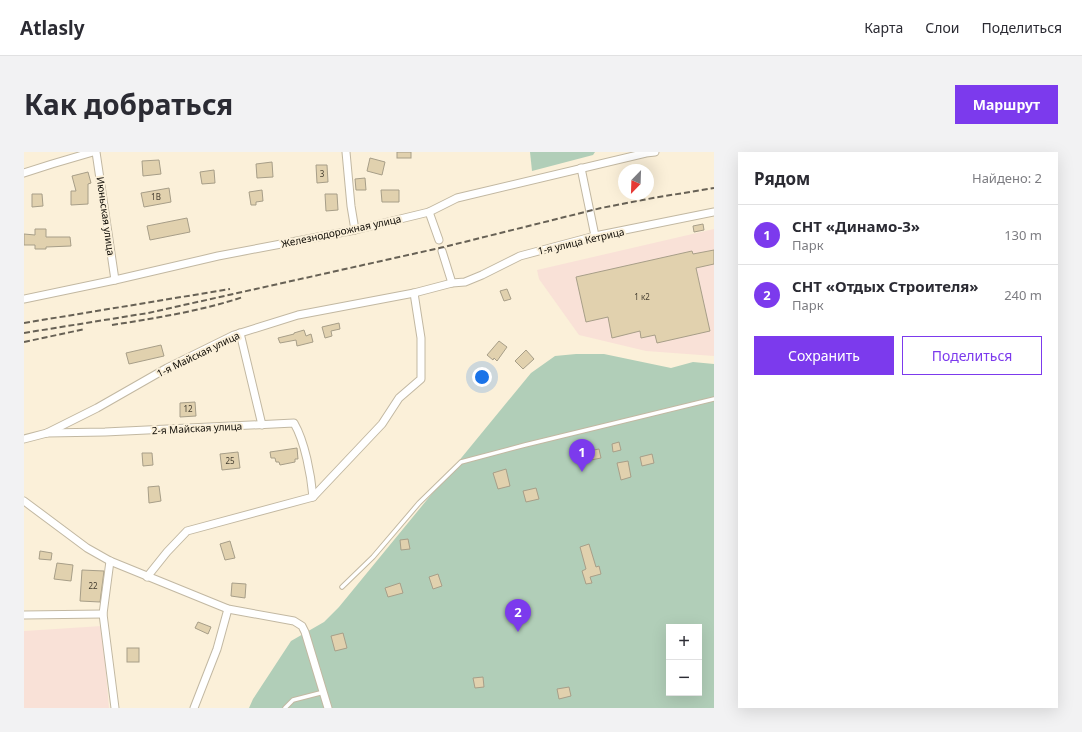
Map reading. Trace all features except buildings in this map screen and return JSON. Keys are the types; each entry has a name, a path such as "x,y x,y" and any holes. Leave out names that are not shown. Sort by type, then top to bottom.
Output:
{"street":[{"path":"24,173 95,152"},
{"name":"Июньская улица","path":"95,152 115,280"},
{"path":"346,152 351,206 355,230"},
{"name":"Железнодорожная улица","path":"24,299 218,256 355,230 429,212 457,198 655,152"},
{"path":"581,168 595,236"},
{"path":"429,212 439,240"},
{"name":"1-я улица Кетрица","path":"452,283 465,282 520,256 595,236 714,212"},
{"path":"442,251 452,283"},
{"name":"1-я Майская улица","path":"47,433 97,408 167,368 240,333 298,315 414,293 452,283"},
{"path":"147,577 167,552 187,531 313,497 382,424 398,398 421,379 421,338 414,293"},
{"path":"240,333 262,425"},
{"name":"2-я Майская улица","path":"24,439 47,433 105,432 294,423 300,434 312,484 313,497"},
{"path":"24,501 87,548 110,561 228,609 294,621 302,626 328,708"},
{"path":"110,561 103,614 115,708"},
{"path":"194,708 217,649 228,609"},
{"path":"24,615 103,614"}],"lane":[{"path":"342,587 373,557 419,503 461,462 714,399"},
{"path":"285,708 293,700 324,692"}],"shaded area":[{"path":"714,229 714,356 646,351 579,335 539,279 537,270"},
{"path":"102,626 109,708 24,708 24,631"}],"green space":[{"path":"530,152 595,152 593,155 532,171"},
{"path":"576,354 604,354 671,368 693,362 714,364 714,708 249,708 253,699 291,641 324,622 339,607 531,373 555,356"}],"railway":[{"path":"24,333 148,313 444,247 601,208 714,188"},
{"path":"24,323 230,289"},
{"path":"112,325 195,310 243,297"},
{"path":"24,342 85,329"}],"place":[{"name":"СНТ «Динамо-3»","path":"582,472"},
{"name":"СНТ «Отдых Строителя»","path":"518,632"}]}
